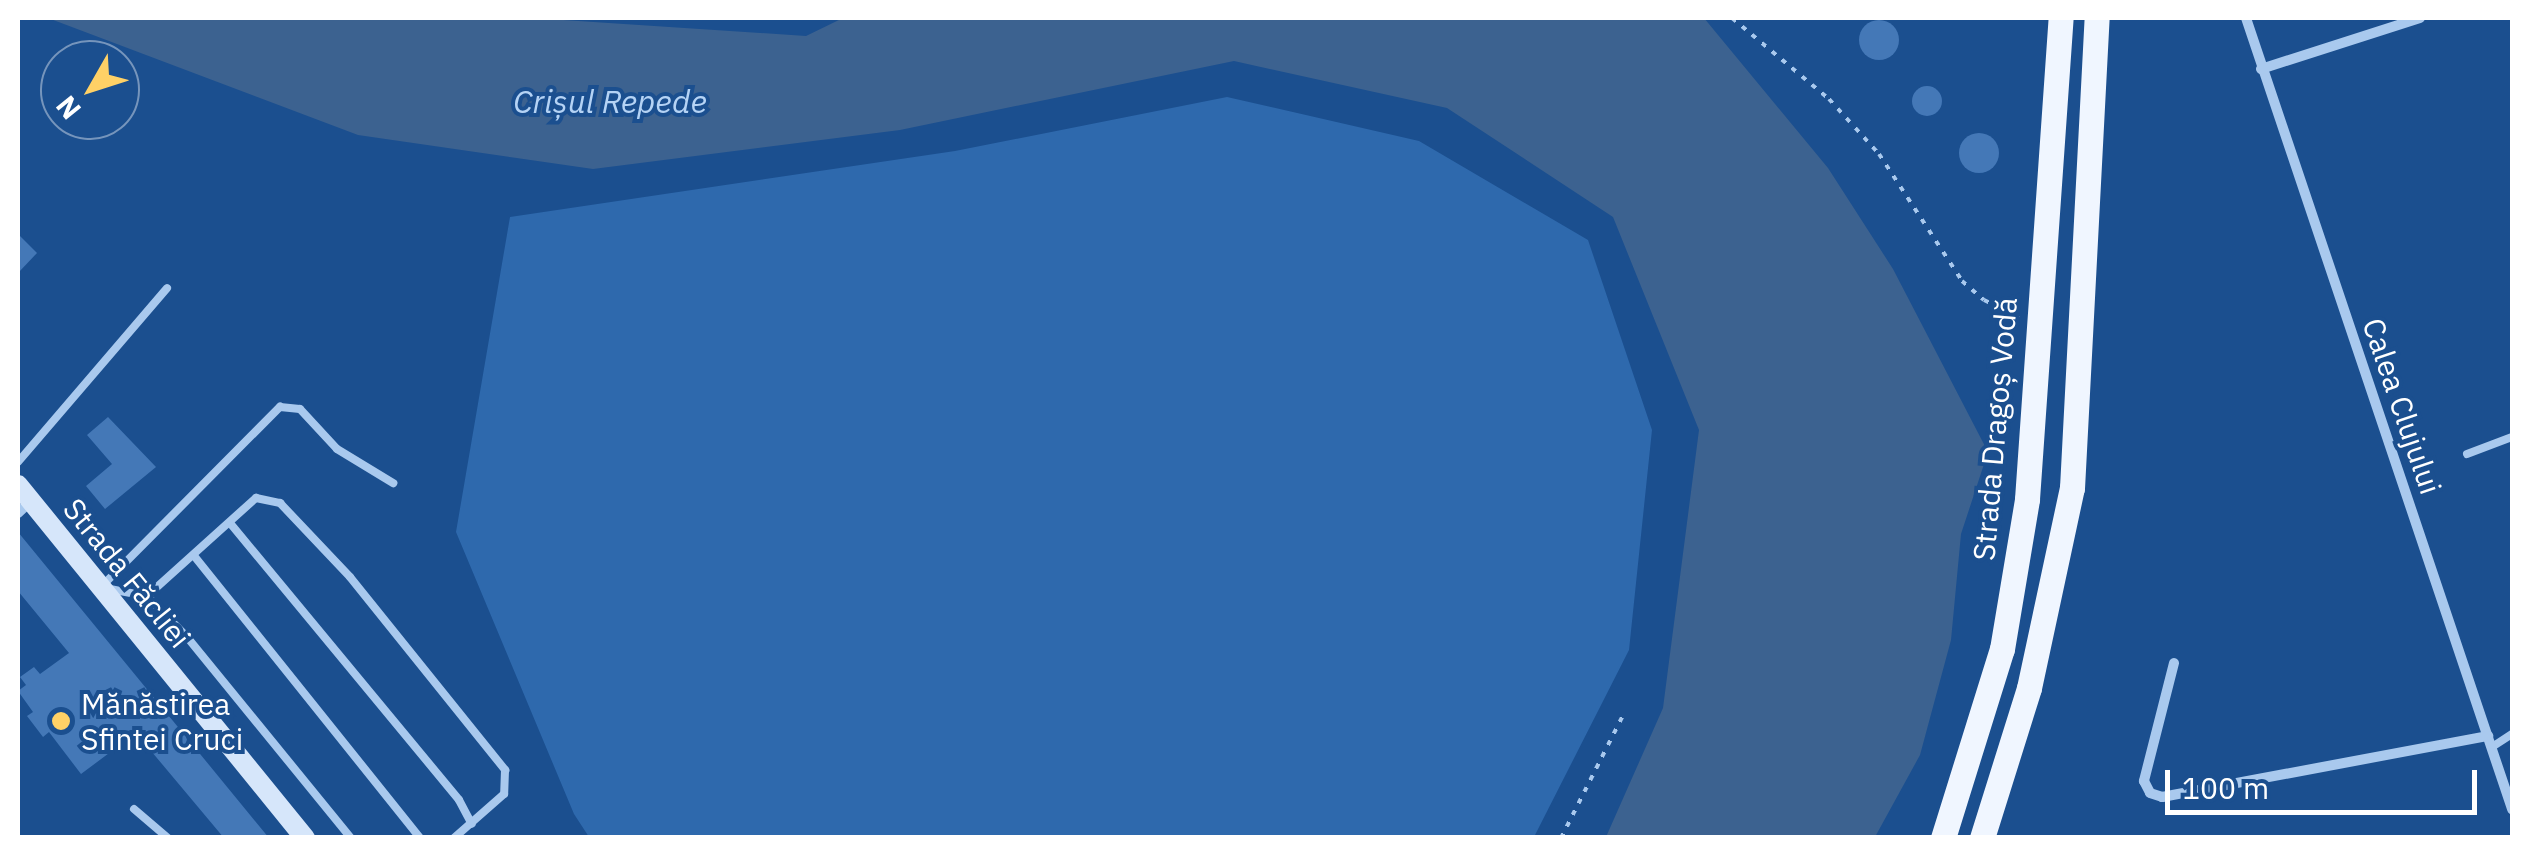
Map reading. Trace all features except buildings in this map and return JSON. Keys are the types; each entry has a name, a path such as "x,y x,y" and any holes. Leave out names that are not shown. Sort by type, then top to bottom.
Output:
{"main road":[{"name":"Strada Dragoș Vodă","path":"1943,838 1980,726 2005,631 2027,499 2061,18"},
{"path":"1982,838 2029,688 2072,488 2097,18"}],"street":[{"name":"Calea Clujului","path":"2246,18 2512,810"},
{"path":"2261,69 2420,18"},
{"name":"Strada Făcliei","path":"22,500 100,587 305,838"},
{"path":"2174,663 2144,781 2150,793 2162,797 2490,741"}],"lane":[{"path":"18,462 167,288"},
{"path":"100,587 280,407 300,409 337,449 393,484"},
{"path":"2468,454 2512,437"},
{"path":"147,596 256,498 280,503 350,577 505,770 504,794 454,838"},
{"path":"230,523 459,800 472,824"},
{"path":"194,557 420,838"},
{"path":"100,587 147,596 187,638 352,838"},
{"path":"2490,741 2512,734"},
{"path":"134,808 168,838"}],"path":[{"path":"1732,18 1829,99 1879,154 1962,281 1984,300 2038,326"},
{"path":"1561,838 1623,715"}],"shaded area":[{"path":"1227,97 1419,141 1588,240 1652,430 1629,650 1534,837 589,837 574,814 456,532 510,217 955,151"}],"water":[{"name":"Crișul Repede","path":"48,18 533,18 806,36 843,18 1704,18 1828,168 1893,269 1988,452 1961,534 1951,640 1920,755 1875,837 1606,837 1663,708 1699,430 1613,217 1447,108 1234,61 900,130 593,169 358,135 140,53 140,40 106,40"}],"place":[{"name":"Mănăstirea Sfintei Cruci","path":"61,721"}]}
